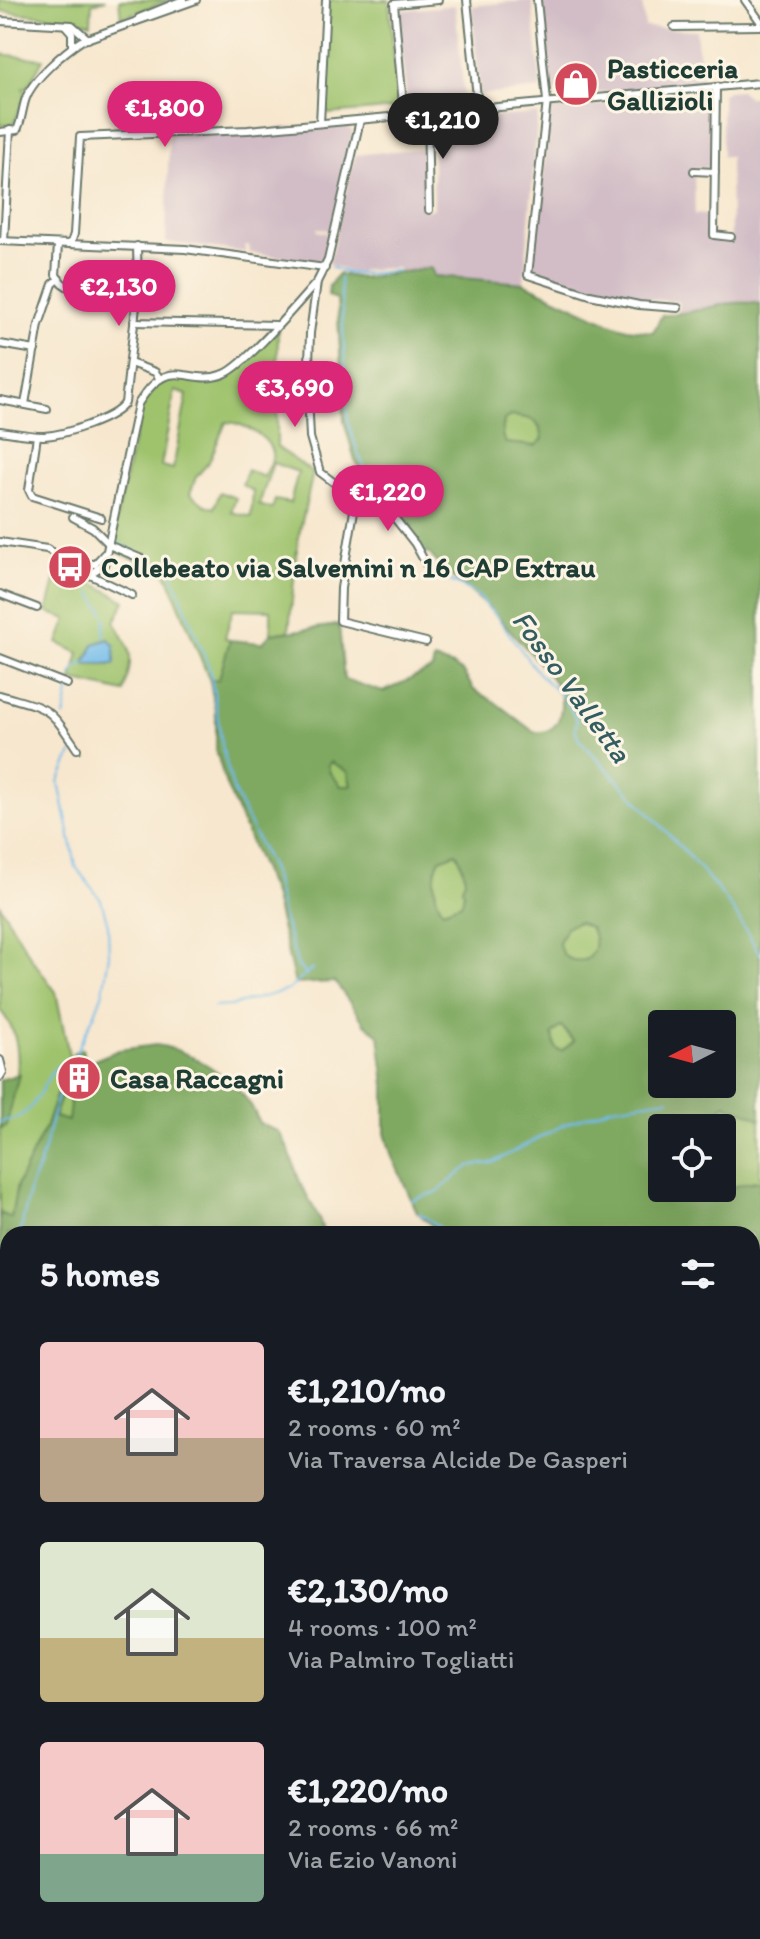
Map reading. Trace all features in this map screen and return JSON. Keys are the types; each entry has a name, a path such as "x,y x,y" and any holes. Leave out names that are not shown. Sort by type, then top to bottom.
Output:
{"street":[{"path":"125,25 183,0"},
{"path":"0,132 17,130 34,83 72,47 196,0"},
{"path":"320,123 326,0"},
{"path":"404,116 394,4 438,0"},
{"path":"467,0 478,107"},
{"path":"537,0 547,101 528,275 590,295 639,305 678,308"},
{"path":"674,27 760,24 745,0"},
{"path":"0,19 77,27 84,40"},
{"path":"65,25 72,33 72,47"},
{"path":"71,243 80,137 248,130 760,83"},
{"path":"716,87 714,235 731,237"},
{"path":"427,113 429,210"},
{"path":"110,586 104,565 138,404 148,388 160,379 183,373 207,377 227,374 317,282 325,268 360,120"},
{"path":"10,130 2,241 137,246 235,254 325,268"},
{"path":"694,171 715,172"},
{"path":"58,245 56,269 59,279 74,291 138,296"},
{"path":"0,431 37,436 56,434 119,411 125,403 138,296 137,246"},
{"path":"25,404 44,307 53,284 59,279"},
{"path":"317,282 310,333 308,395 310,437 319,469 356,499 378,497 425,560 434,554"},
{"path":"134,322 276,325"},
{"path":"0,344 35,350"},
{"path":"130,363 155,372 160,379"},
{"path":"0,400 47,409"},
{"path":"119,411 135,420"},
{"path":"37,436 29,490 32,496 87,511 101,518"},
{"path":"310,469 319,469"},
{"path":"356,499 341,588 340,621 426,642"},
{"path":"73,517 93,528 107,547 142,559"},
{"path":"0,542 47,549 84,572 132,595"},
{"path":"93,574 95,564 107,547"},
{"path":"72,563 95,564"},
{"path":"93,574 104,565"},
{"path":"0,594 37,608"},
{"path":"0,658 67,684"},
{"path":"0,695 37,704 51,712 77,749"},
{"path":"0,1060 3,1072 0,1077"}],"shaded area":[{"path":"532,0 541,89 480,95 472,6"},
{"path":"541,0 642,0 645,27 696,30 701,83 596,93 595,88 550,92"},
{"path":"455,5 464,95 407,101 398,11"},
{"path":"740,90 748,97 760,97 760,304 744,301 677,315 679,302 604,294 532,274 551,109 710,95 713,98 713,167 694,168 695,214 706,215 707,240 731,240 730,157 722,156 722,94"},
{"path":"472,114 473,118 538,114 524,283 433,276 431,268 399,272 398,268 370,269 353,273 329,264 355,155 423,148 425,210 434,209 432,120 439,116"},
{"path":"346,124 353,133 331,231 317,228 317,231 331,234 323,262 250,253 249,245 245,246 245,252 166,242 169,134"}],"green space":[{"path":"0,0 106,0 92,4 91,23 0,11"},
{"path":"119,0 170,0 121,18"},
{"path":"328,0 389,0 398,108 329,114 324,107"},
{"path":"0,54 43,59 28,87 23,88 26,93 14,123 0,126"},
{"path":"431,268 434,276 524,283 610,323 653,332 662,315 723,304 760,304 760,1121 726,1104 709,1114 648,1114 648,1202 736,1202 736,1187 760,1182 760,1226 432,1226 417,1212 392,1157 385,1133 385,1085 379,1035 365,1024 335,982 295,984 273,894 226,785 216,750 216,716 210,681 219,679 230,640 262,643 271,634 339,625 344,679 383,692 432,669 434,660 463,672 474,690 534,732 550,730 559,718 561,706 556,685 524,645 429,553 423,554 411,536 372,495 367,479 355,460 344,421 337,299 328,296 329,286 338,274 361,278","holes":["510,416 532,420 539,427 543,439 535,446 505,443 502,435 504,420","331,762 348,772 351,786 341,786 330,773 328,765","456,853 465,879 462,903 443,910 436,892 437,865 440,859","578,922 590,927 594,945 592,953 585,960 564,955 559,943 566,927","561,1026 574,1041 562,1051 556,1049 552,1034"]},
{"path":"278,329 277,447 313,473 298,539 289,631 271,634 271,610 233,609 225,638 230,640 219,679 210,681 167,575 110,548 141,406 151,391 171,378 215,379 228,376 247,362","holes":["175,391 187,395 173,469 161,466","226,422 249,428 268,445 272,459 264,477 247,470 242,485 253,491 251,517 231,512 236,498 220,492 214,508 190,494 196,477 209,462","273,463 298,472 290,503 275,500 272,509 259,505"]},
{"path":"510,416 532,420 539,427 543,439 535,446 505,443 502,435 504,420"},
{"path":"66,568 125,601 115,622 130,656 124,692 72,680 79,653 58,643 67,619 47,612 58,569 63,572","holes":["108,639 110,665 87,665 85,662 94,644"]},
{"path":"331,762 348,772 351,786 341,786 329,773 328,765"},
{"path":"456,853 465,879 462,903 443,910 436,892 436,871 440,859"},
{"path":"0,905 56,992 69,1055 46,1126 17,1185 11,1218 0,1213 0,1129 6,1125 18,1066 15,1037 0,1010"},
{"path":"577,923 590,929 596,942 590,955 577,961 564,955 558,942 564,929"},
{"path":"561,1026 574,1041 562,1051 556,1050 551,1035"},
{"path":"156,1045 187,1054 218,1072 244,1096 259,1123 279,1132 322,1226 0,1226 0,1213 11,1218 17,1185 46,1126 74,1052 82,1049 85,1060 92,1061 119,1050","holes":["73,1065 93,1067 87,1086 72,1086 68,1121 54,1117"]},
{"path":"73,1065 94,1066 87,1086 69,1099 71,1112 68,1121 54,1117"},
{"path":"19,1074 6,1126 0,1129 0,1080"},
{"path":"726,1104 760,1121 760,1182 736,1186 736,1114 709,1114"}],"water":[{"path":"109,639 115,646 115,664 86,664 94,644"}],"waterway":[{"path":"331,267 355,274 397,271"},
{"name":"Fosso Valletta","path":"340,278 348,422 367,472 425,553"},
{"path":"114,541 170,569 210,670 223,751 234,792 273,872 298,966 306,975"},
{"name":"Fosso Valletta","path":"431,565 441,576 475,594 494,613 538,673 563,697 577,720 575,729 579,739 723,896 760,954"},
{"path":"91,592 104,613"},
{"path":"104,636 105,618"},
{"path":"72,675 76,667 87,662"},
{"path":"64,717 71,683"},
{"path":"22,1226 30,1187 40,1164 64,1078 103,992 109,955 108,925 101,900 76,867 59,782 74,749"},
{"path":"214,1007 230,1006 288,990 312,969"},
{"path":"0,1122 27,1111 55,1069 72,1057"},
{"path":"412,1200 437,1192 469,1166 492,1163 565,1124 612,1107 669,1099"},
{"path":"419,1213 438,1226"}],"place":[{"name":"Pasticceria Gallizioli","path":"576,84"},
{"name":"Collebeato via Salvemini n 16 CAP Extrau","path":"70,567"},
{"name":"Casa Raccagni","path":"79,1078"}]}
